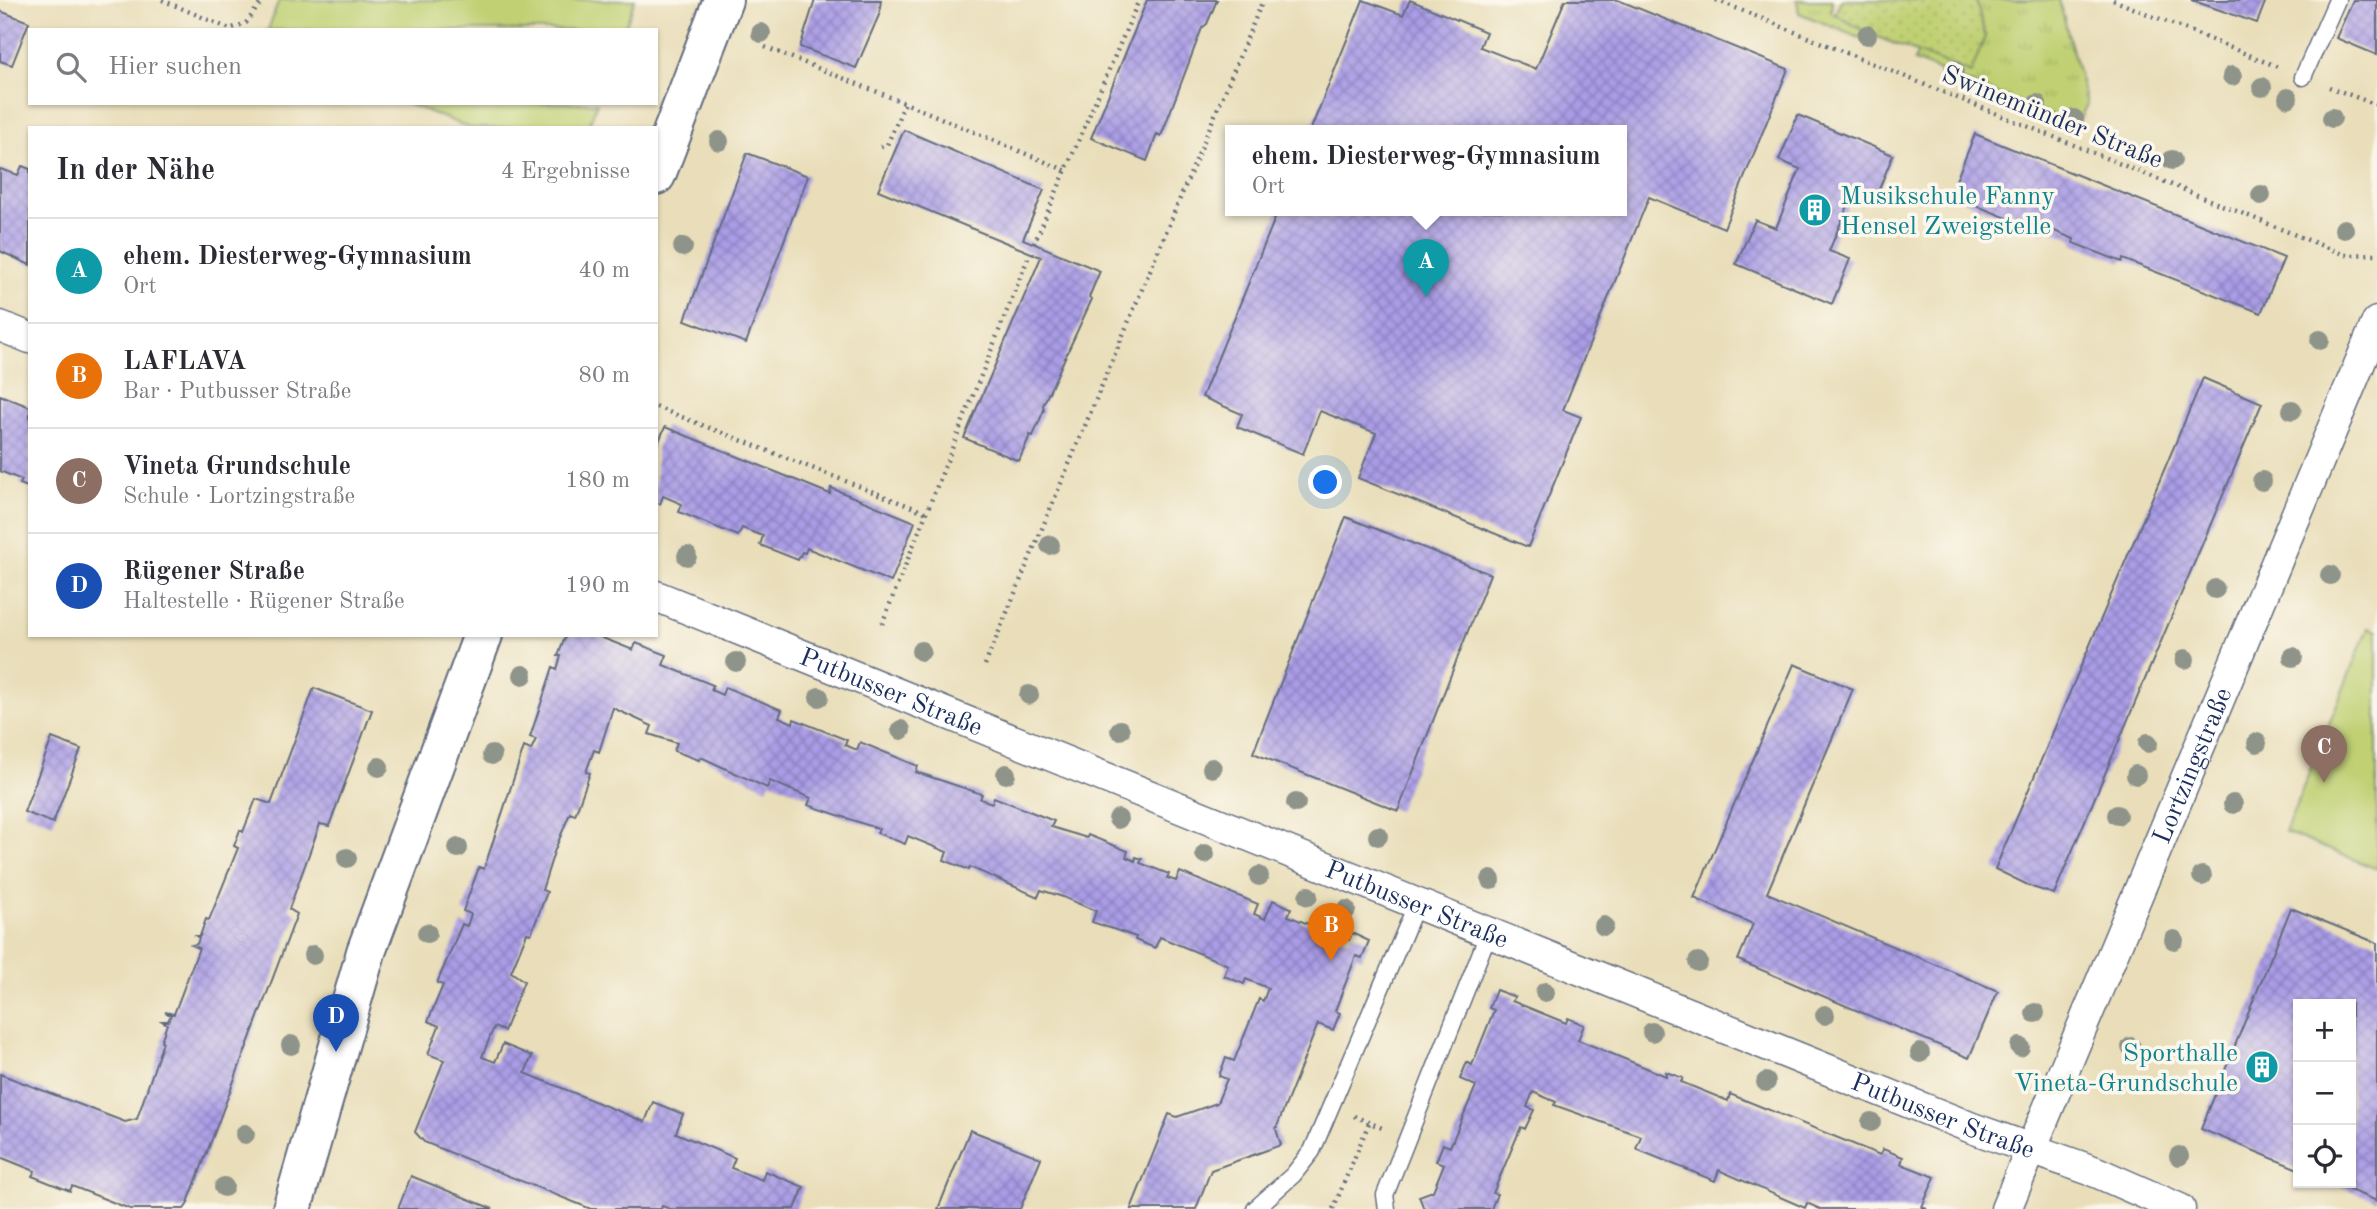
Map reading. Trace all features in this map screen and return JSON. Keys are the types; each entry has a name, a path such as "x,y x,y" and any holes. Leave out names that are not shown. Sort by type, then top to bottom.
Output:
{"street":[{"path":"658,170 723,0"},
{"name":"Lortzingstraße","path":"2006,1209 2377,322"},
{"path":"0,326 28,337"},
{"name":"Putbusser Straße","path":"658,597 1972,1128 2031,1148 2180,1209"},
{"path":"292,1209 366,952 481,637"}],"lane":[{"path":"2303,77 2337,0"},
{"path":"1255,1209 1293,1175 1312,1151 1417,903"},
{"path":"1387,1209 1385,1195 1489,932"}],"path":[{"path":"162,0 228,28"},
{"path":"233,28 246,23 263,0"},
{"path":"1034,244 1139,0"},
{"path":"985,665 1263,0"},
{"name":"Swinemünder Straße","path":"1716,0 2345,255 2377,254"},
{"path":"2113,0 2377,105"},
{"path":"765,47 1067,171"},
{"path":"881,147 887,145 905,103"},
{"path":"883,624 1030,253"},
{"path":"658,408 927,513"},
{"path":"1331,1107 1407,1139"},
{"path":"1333,1209 1368,1123"}],"green space":[{"path":"279,0 635,0 625,28 269,28"},
{"path":"1797,0 1832,0 1831,12 1872,35 1869,42 1799,13"},
{"path":"1841,0 1976,0 1985,36 1971,73 1872,35 1835,14"},
{"path":"1976,0 2059,0 2087,104 2077,125 1914,61 1918,52 1971,72 1985,36"},
{"path":"411,105 596,105 589,126 465,126"},
{"path":"2368,628 2377,631 2377,869 2285,832"}],"building":[{"path":"815,0 881,0 879,15 856,68 800,47"},
{"path":"1147,0 1217,0 1207,24 1202,28 1161,136 1157,134 1147,161 1091,138"},
{"path":"1363,0 1403,15 1410,0 1486,32 1480,47 1536,69 1565,0 1618,0 1788,69 1724,228 1649,197 1563,410 1581,417 1528,547 1358,478 1376,433 1320,411 1303,454 1237,427 1242,414 1202,397 1276,216 1627,216 1627,125 1312,125"},
{"path":"2191,0 2266,0 2257,23"},
{"path":"2353,0 2377,0 2377,55 2336,38"},
{"path":"0,11 29,22 12,65 0,61"},
{"name":"Musikschule Fanny Hensel Zweigstelle","path":"1798,115 1893,155 1875,199 1854,191 1829,251 1850,259 1832,304 1736,264 1755,220 1776,228 1800,169 1779,160"},
{"path":"904,130 1044,190 1023,239 1100,271 1089,297 1092,299 1043,405 1044,410 1033,436 1030,435 1019,461 964,438 1041,257 878,190"},
{"path":"1975,134 2284,258 2261,313 2123,259 2122,262 2073,243 2074,239 2047,228 2044,233 1950,195"},
{"path":"747,153 808,176 746,343 685,320"},
{"path":"22,166 28,168 28,264 0,251 0,169 18,175"},
{"path":"2203,378 2262,403 2054,894 2032,887 1995,869"},
{"path":"0,395 28,406 28,487 20,484 22,480 0,471"},
{"path":"665,427 830,494 831,488 915,522 891,582 807,548 798,560 760,545 763,536 742,528 738,536 679,512 682,504 663,496 658,504 658,443"},
{"path":"1346,517 1490,574 1398,811 1253,753"},
{"path":"565,637 600,637 633,650 636,643 667,655 663,665 713,685 711,690 722,695 725,687 782,710 779,717 793,723 794,719 847,740 845,745 857,750 860,742 918,766 916,772 982,794 980,799 992,803 994,797 1054,821 1051,827 1087,838 1088,835 1128,851 1126,857 1135,861 1136,857 1142,859 1140,863 1169,874 1167,878 1176,881 1180,872 1258,904 1254,914 1265,919 1273,900 1291,908 1288,916 1349,940 1352,933 1369,941 1362,958 1356,956 1335,1011 1340,1013 1333,1030 1318,1024 1276,1129 1281,1145 1211,1170 1196,1209 1131,1209 1169,1114 1177,1117 1217,1103 1227,1079 1219,1076 1226,1058 1234,1061 1259,999 1263,1001 1268,988 1246,979 1244,984 1224,976 1228,965 1160,937 1155,948 1135,940 1136,937 1092,922 1096,911 1063,897 1041,890 1038,897 970,867 969,870 944,860 947,852 908,836 905,844 877,833 879,829 808,805 811,798 770,781 767,788 701,757 699,760 674,751 677,743 649,734 652,726 613,708 599,752 594,750 586,772 590,773 575,815 570,813 554,852 542,890 547,892 531,934 527,933 511,972 524,981 504,1031 494,1027 482,1057 495,1062 503,1044 532,1056 525,1073 645,1122 653,1102 683,1114 676,1133 735,1158 731,1168 762,1180 765,1171 804,1187 795,1209 670,1209 662,1206 661,1209 591,1209 424,1142 415,1132 444,1060 428,1054 439,1026 428,1021 443,985 437,983 462,924 467,926 471,914 463,911 479,867 484,869 524,747 531,750 536,739 530,737 553,667 557,669 561,656 558,656"},
{"path":"1794,664 1853,689 1767,893 1998,991 1969,1058 1738,960 1753,924 1694,898"},
{"path":"314,688 372,710 329,826 320,824 289,909 297,914 187,1205 184,1209 130,1209 72,1186 70,1191 32,1176 35,1171 0,1157 0,1074 125,1122 137,1119 163,1042 161,1041 167,1024 162,1021 168,1021 171,1015 165,1012 174,1014 199,948 192,945 197,944 199,938 196,936 200,936 206,919 209,920 238,848 234,846 240,830 243,832 256,799 271,804"},
{"path":"52,738 81,749 53,823 24,812"},
{"name":"Sporthalle Vineta-Grundschule","path":"2291,908 2377,943 2377,1201 2344,1188 2356,1188 2356,999 2293,999 2293,1167 2201,1129"},
{"path":"1496,990 1515,997 1512,1001 1566,1023 1568,1018 1584,1025 1578,1040 1666,1076 1666,1072 1683,1078 1681,1082 1728,1101 1730,1094 1880,1155 1883,1149 1903,1157 1901,1164 1935,1177 1922,1207 1927,1209 1820,1209 1807,1203 1805,1208 1719,1170 1715,1181 1636,1149 1641,1136 1554,1105 1556,1102 1533,1092 1527,1107 1534,1110 1525,1129 1521,1127 1493,1193 1497,1194 1491,1209 1424,1209 1419,1196 1433,1191 1444,1164 1436,1161 1443,1144 1450,1147 1476,1086 1460,1079 1467,1062 1472,1065 1494,1010 1489,1008"},
{"path":"970,1130 1041,1158 1020,1209 938,1209"},
{"path":"411,1176 493,1209 398,1209"}],"place":[{"name":"Musikschule Fanny Hensel Zweigstelle","path":"1815,210"},
{"name":"ehem. Diesterweg-Gymnasium","path":"1426,297"},
{"name":"Vineta Grundschule","path":"2324,783"},
{"name":"LAFLAVA","path":"1331,961"},
{"name":"Rügener Straße","path":"336,1052"},
{"name":"Sporthalle Vineta-Grundschule","path":"2262,1067"}]}
